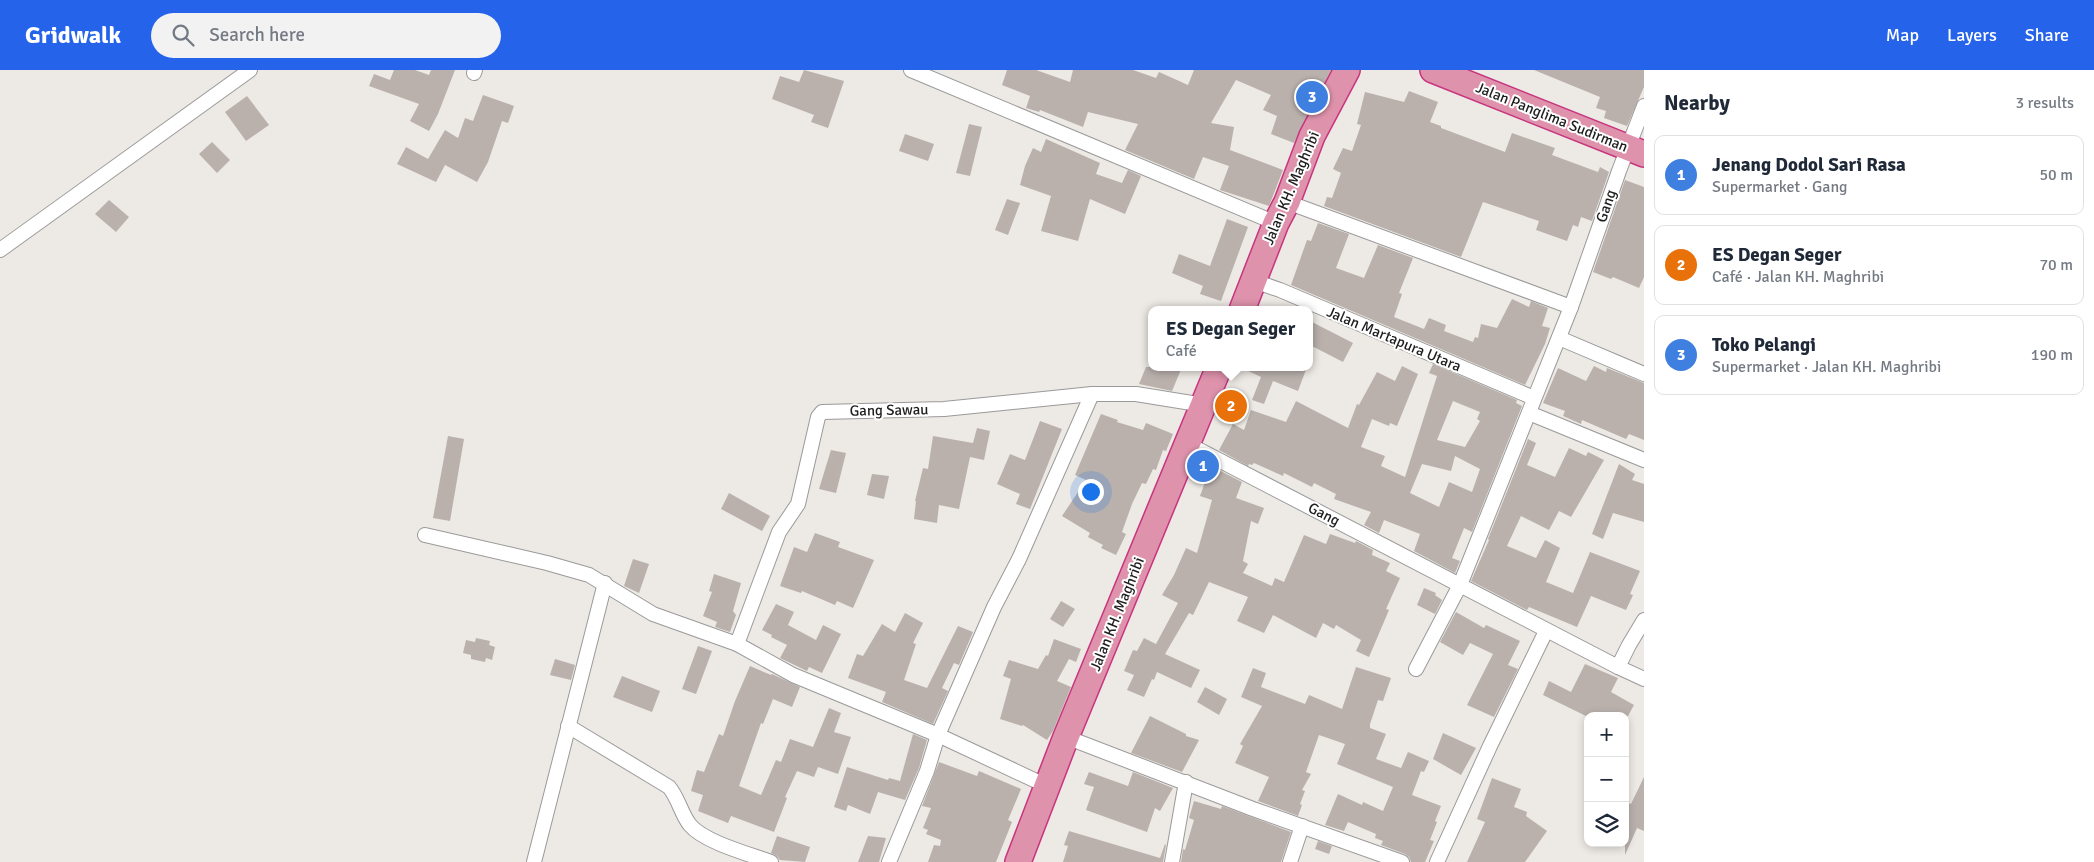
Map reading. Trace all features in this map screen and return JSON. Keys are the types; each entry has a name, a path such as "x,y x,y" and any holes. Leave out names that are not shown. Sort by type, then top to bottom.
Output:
{"highway":[{"name":"Jalan KH. Maghribi","path":"1244,306 1312,136 1347,70"},
{"name":"Jalan Panglima Sudirman","path":"1433,70 1636,150"},
{"name":"Jalan KH. Maghribi","path":"1018,862 1066,738 1217,371"}],"street":[{"path":"0,250 250,70"},
{"path":"911,70 1282,212 1571,308"},
{"name":"Gang","path":"1460,585 1558,338 1636,150 1644,106"},
{"name":"Jalan Martapura Utara","path":"1254,281 1280,290 1534,398"},
{"path":"1558,338 1644,374"},
{"path":"889,862 927,771 938,735 994,606 1019,559 1092,394"},
{"name":"Gang Sawau","path":"737,644 776,541 798,504 820,413 825,411 944,409 1092,394 1136,394 1204,405"},
{"path":"1528,413 1644,460"},
{"name":"Gang","path":"1188,444 1546,631 1644,679"},
{"path":"425,535 547,563 589,575 605,582 653,614 737,644 793,675 938,735 1047,786"},
{"path":"534,862 605,582"},
{"path":"1416,669 1460,585"},
{"path":"1618,667 1628,645 1644,620"},
{"path":"1437,862 1490,746 1546,631"},
{"path":"568,726 669,787 676,795 692,827 722,845 771,862"},
{"path":"1066,738 1253,809 1402,862"},
{"path":"1172,862 1186,782"},
{"path":"1290,862 1302,826"}],"building":[{"path":"394,70 415,70 429,75 431,70 455,70 438,114 429,131 410,121 419,104 369,86 374,74 390,80"},
{"path":"804,70 844,81 828,128 811,122 814,115 772,99 780,76 799,82"},
{"path":"1007,70 1036,70 1070,82 1073,70 1133,70 1156,78 1159,72 1188,85 1194,70 1331,70 1294,143 1271,134 1277,116 1263,110 1271,95 1236,80 1211,123 1234,127 1230,150 1283,170 1269,206 1220,190 1229,166 1203,157 1194,179 1125,150 1138,124 1088,112 1083,127 1040,110 1039,112 1026,108 1030,96 1002,85"},
{"path":"1534,70 1644,70 1644,87 1627,126 1604,118 1606,111 1596,108 1600,97"},
{"path":"1409,91 1438,102 1430,122 1441,126 1441,128 1505,152 1512,133 1555,148 1552,155 1598,172 1600,167 1609,172 1592,221 1581,217 1578,227 1573,225 1567,241 1536,230 1539,221 1483,202 1461,257 1324,206 1327,197 1332,198 1341,173 1333,169 1343,148 1352,151 1361,125 1357,124 1365,92 1404,102"},
{"path":"483,95 514,106 508,123 502,121 488,162 477,182 445,165 436,182 397,164 406,147 428,159 445,130 458,138 465,118 473,121"},
{"path":"247,96 269,125 246,141 225,112"},
{"path":"969,124 982,127 970,176 956,173"},
{"path":"905,134 934,144 928,161 899,151"},
{"path":"1046,139 1100,163 1096,174 1122,183 1128,170 1141,176 1125,214 1090,199 1078,241 1041,231 1051,196 1020,185 1025,166 1033,148 1041,152"},
{"path":"212,142 230,160 217,173 199,154"},
{"path":"1625,180 1644,187 1644,277 1639,288 1613,277 1611,279 1593,272"},
{"path":"1007,199 1020,203 1008,235 995,230"},
{"path":"109,200 129,217 116,232 95,214"},
{"path":"1227,219 1248,227 1221,301 1200,294 1203,286 1172,273 1179,254 1210,266"},
{"path":"1318,223 1349,234 1336,268 1364,278 1378,245 1413,258 1399,293 1402,294 1394,317 1424,329 1429,318 1446,325 1444,331 1473,342 1475,337 1478,338 1481,324 1497,328 1512,299 1529,307 1531,301 1548,308 1542,326 1550,328 1545,344 1525,385 1291,285 1307,240 1311,241"},
{"path":"1313,323 1353,343 1343,362 1313,347"},
{"path":"1433,364 1517,400 1516,403 1522,406 1472,532 1464,528 1452,558 1460,561 1455,573 1414,551 1420,534 1384,520 1379,533 1364,525 1371,512 1334,499 1336,494 1314,483 1312,487 1284,473 1283,476 1254,463 1248,466 1219,450 1233,424 1244,430 1251,410 1286,422 1296,401 1348,428 1357,404 1359,405 1377,372 1395,381 1402,366 1418,374 1397,426 1390,423 1389,426 1372,419 1361,447 1385,456 1381,466 1405,477 1437,376 1429,373","holes":["1453,401 1480,412 1477,419 1480,421 1465,447 1437,440","1455,456 1480,469 1472,492 1449,482 1439,507 1410,493 1422,464 1451,471"]},
{"path":"1594,366 1606,372 1607,368 1644,383 1644,440 1629,434 1626,439 1582,420 1581,424 1563,416 1565,411 1543,403 1558,368 1586,381"},
{"path":"1146,367 1148,367 1148,371 1180,371 1172,391 1139,384"},
{"path":"1248,371 1306,371 1298,391 1273,381 1264,404 1252,400 1261,377"},
{"path":"1101,414 1118,420 1117,422 1143,430 1146,423 1173,434 1166,451 1163,450 1156,470 1153,469 1146,484 1142,483 1132,504 1122,532 1126,534 1116,555 1101,548 1103,545 1088,537 1090,533 1062,516 1086,480 1075,475"},
{"path":"1040,421 1062,429 1030,509 1016,504 1020,494 997,484 1010,454 1025,460"},
{"path":"977,428 990,431 984,460 970,457 959,509 939,505 937,523 914,519 915,501 923,468 928,469 933,436 973,443"},
{"path":"448,436 464,439 450,521 433,518"},
{"path":"1528,439 1536,443 1527,465 1555,477 1569,448 1586,456 1588,452 1604,460 1571,517 1559,511 1549,530 1521,516 1507,546 1536,558 1545,540 1560,548 1546,582 1573,593 1590,552 1640,571 1630,594 1633,595 1626,610 1591,596 1577,627 1529,607 1527,610 1471,581"},
{"path":"831,450 846,453 836,493 819,489"},
{"path":"1619,464 1635,474 1632,480 1644,484 1644,522 1613,513 1603,539 1592,534"},
{"path":"1211,466 1242,482 1236,498 1264,508 1258,524 1251,521 1243,561 1248,564 1243,573 1272,586 1275,578 1284,582 1304,535 1326,544 1330,534 1355,543 1356,541 1373,550 1372,555 1390,563 1386,571 1400,578 1386,609 1389,610 1369,657 1356,651 1361,640 1336,625 1334,629 1323,623 1316,638 1273,615 1264,633 1237,621 1248,597 1209,582 1193,615 1189,613 1165,654 1200,670 1191,688 1157,672 1144,697 1127,690 1134,675 1124,671 1133,650 1137,651 1144,638 1156,644 1178,603 1162,595 1174,575 1186,548 1197,553 1212,500 1200,496"},
{"path":"872,474 889,476 884,499 867,495"},
{"path":"729,493 770,516 762,531 721,509"},
{"path":"815,533 840,542 838,547 874,560 853,608 837,601 835,605 802,591 801,593 780,586 794,547 807,552"},
{"path":"633,559 649,564 639,593 624,586"},
{"path":"714,574 741,583 733,611 736,615 730,632 715,627 717,622 703,616 712,592 709,591"},
{"path":"1424,588 1436,593 1435,595 1442,600 1435,614 1417,605"},
{"path":"1061,601 1075,609 1063,627 1050,619"},
{"path":"776,604 794,612 788,625 816,640 823,625 841,634 822,673 809,667 807,671 780,658 787,645 762,630"},
{"path":"1456,612 1484,628 1486,625 1520,641 1508,665 1518,669 1494,717 1467,705 1493,654 1470,643 1463,655 1440,642"},
{"path":"905,613 923,623 913,643 916,644 904,680 927,688 958,626 973,632 959,665 954,663 942,688 948,691 933,724 882,702 886,692 848,678 857,654 863,656 882,624 895,632"},
{"path":"476,638 490,641 489,645 495,647 492,660 486,658 485,662 471,659 471,655 463,653 466,640 475,642"},
{"path":"1054,639 1081,649 1076,662 1069,659 1057,681 1071,687 1053,731 1047,740 1023,725 1000,719 1011,679 1003,676 1009,660 1038,669 1046,655 1048,656"},
{"path":"698,646 712,651 696,694 682,689"},
{"path":"555,659 575,665 571,680 550,675"},
{"path":"1585,664 1618,678 1611,692 1634,705 1629,714 1629,712 1584,712 1584,715 1543,695 1549,681 1571,692"},
{"path":"750,666 800,687 792,707 773,699 763,724 761,723 739,786 761,795 776,760 781,762 790,739 813,747 829,708 841,713 834,732 851,737 838,774 818,767 814,777 797,771 785,797 787,798 774,832 731,816 728,823 698,811 703,795 691,791 697,770 704,772 719,734 723,736"},
{"path":"1356,667 1391,678 1383,701 1378,700 1370,724 1370,728 1386,734 1376,759 1401,768 1408,752 1429,761 1424,772 1421,771 1412,795 1441,806 1430,840 1434,841 1425,862 1411,862 1405,854 1381,845 1383,841 1375,838 1376,834 1348,822 1344,831 1325,825 1338,794 1362,805 1363,802 1383,811 1393,787 1337,764 1345,744 1319,735 1306,772 1311,774 1302,790 1305,791 1298,816 1258,801 1269,777 1235,763 1243,746 1240,744 1262,706 1241,697 1253,668 1266,673 1261,687 1305,704 1309,695 1342,709"},
{"path":"622,676 660,691 652,712 613,697"},
{"path":"1205,687 1227,699 1219,715 1197,702"},
{"path":"1150,716 1186,734 1186,736 1199,740 1182,772 1131,753"},
{"path":"1443,733 1476,748 1461,775 1433,759"},
{"path":"913,734 927,740 919,768 905,800 878,792 870,814 848,805 846,811 834,807 847,767 888,780 889,778 900,781"},
{"path":"939,762 977,776 979,771 1021,789 1008,820 1012,822 996,862 928,862 934,845 940,846 941,840 926,834 928,830 923,828 931,808 922,806"},
{"path":"1089,772 1128,786 1133,772 1173,788 1160,811 1155,808 1147,832 1086,810 1094,787 1084,784"},
{"path":"1644,777 1644,831 1637,828 1629,846 1629,803 1631,804"},
{"path":"1492,778 1521,789 1514,807 1527,812 1526,816 1547,831 1525,862 1467,862 1485,822 1477,819"},
{"path":"1194,801 1221,809 1222,806 1291,832 1281,862 1181,862 1183,849 1185,850 1194,820 1189,818"},
{"path":"1069,831 1160,858 1165,844 1163,862 1063,862 1068,846 1064,845"},
{"path":"777,836 810,847 805,862 780,860 771,853"},
{"path":"868,836 886,838 879,862 858,862"},
{"path":"1318,841 1332,846 1329,854 1315,849"}],"place":[{"name":"Toko Pelangi","path":"1312,97"},
{"name":"ES Degan Seger","path":"1231,406"},
{"name":"Jenang Dodol Sari Rasa","path":"1203,466"}]}
